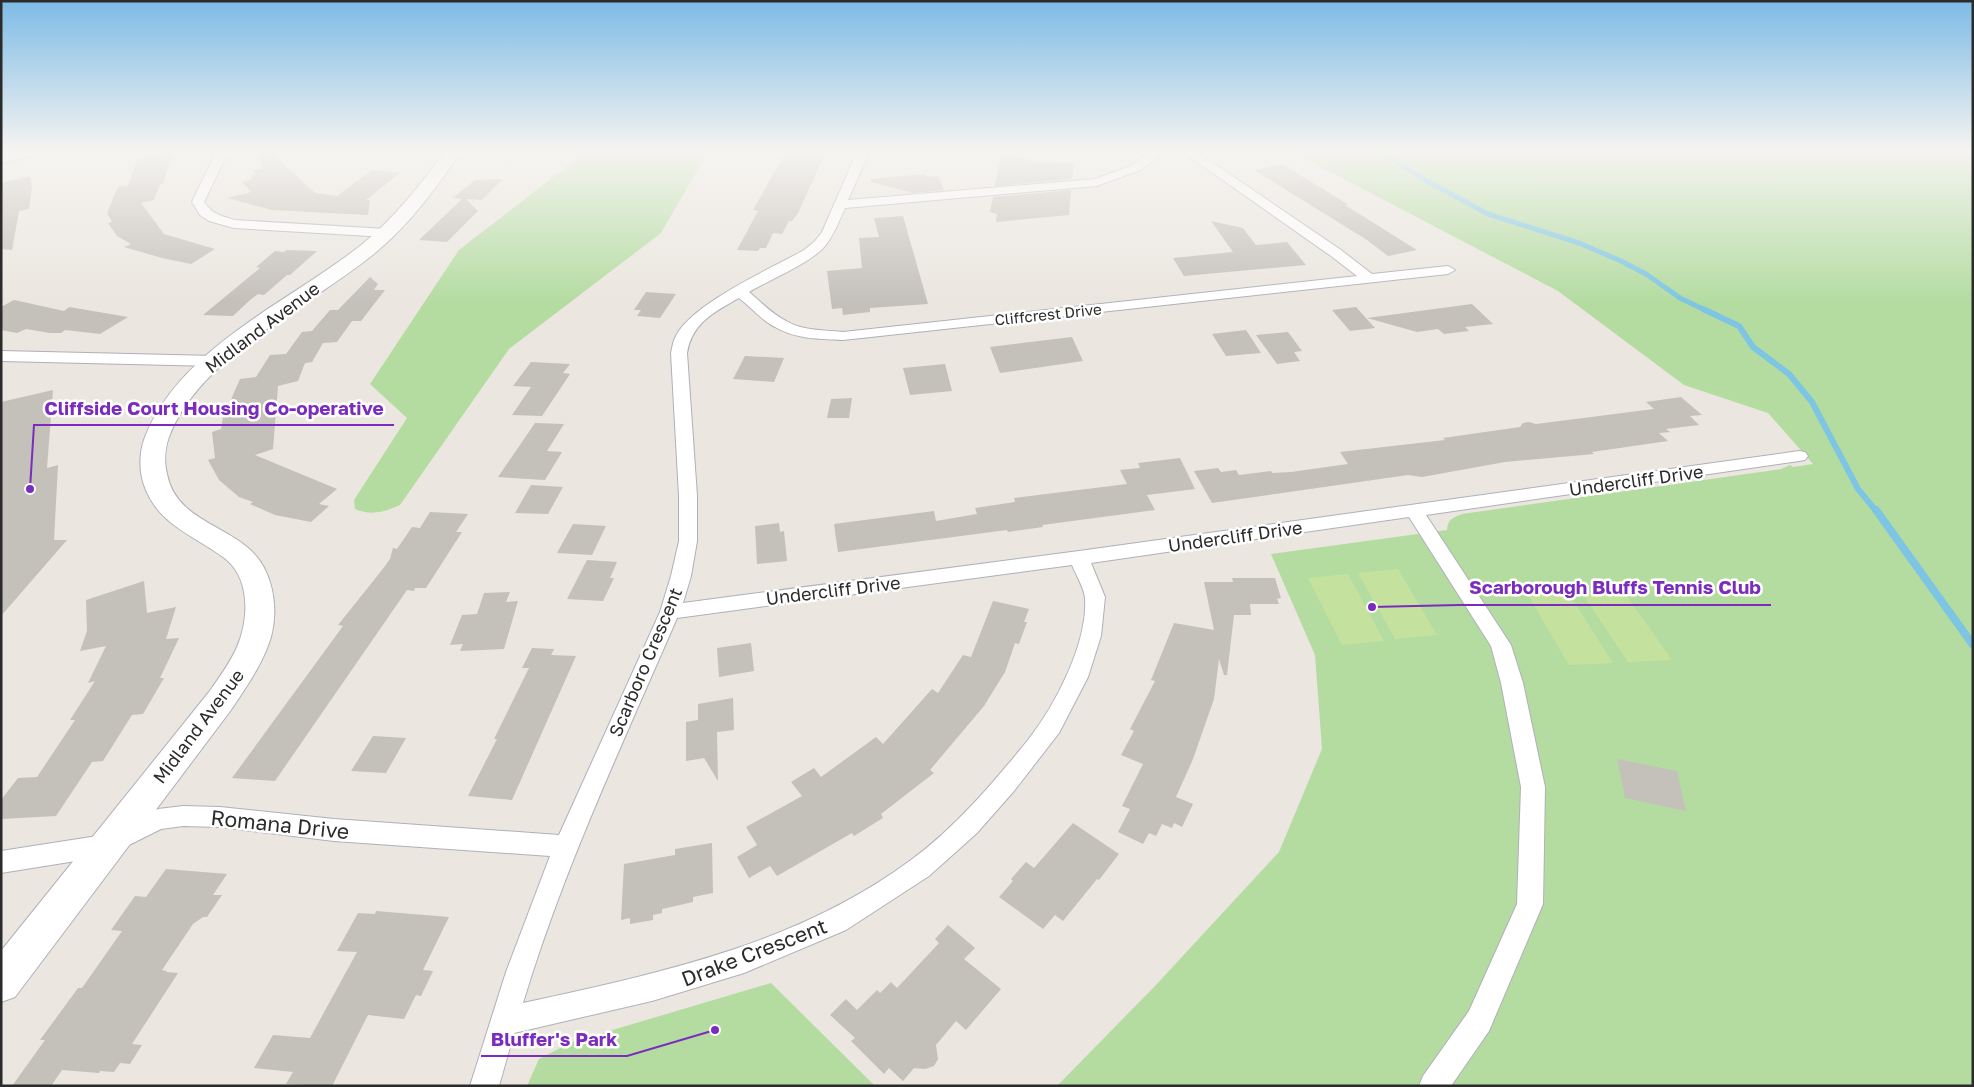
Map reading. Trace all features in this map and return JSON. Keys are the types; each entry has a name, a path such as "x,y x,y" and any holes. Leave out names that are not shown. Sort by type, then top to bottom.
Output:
{"street":[{"path":"198,201 204,212 213,218 234,224 387,233"},
{"name":"Midland Avenue","path":"1,983 220,701 245,662 258,629 261,604 256,581 246,562 229,548 178,516 156,485 152,453 162,424 182,392 215,361 366,251 387,233 416,201"},
{"name":"Scarboro Crescent","path":"484,1086 519,972 566,846 670,612 681,576 688,541 688,496 679,353 682,338 695,321 713,307 799,260 815,248 828,232 841,201"},
{"path":"839,205 887,201"},
{"path":"1260,201 1336,253 1368,278"},
{"name":"Cliffcrest Drive","path":"740,292 753,301 772,319 789,329 812,334 843,336 1448,270"},
{"path":"1,356 215,361"},
{"name":"Undercliff Drive","path":"670,612 1079,558 1799,456"},
{"path":"1414,511 1501,645 1512,683 1533,787 1530,904 1479,1021 1433,1086"},
{"name":"Drake Crescent","path":"504,1021 652,988 744,960 837,921 920,868 968,826 1006,784 1056,718 1077,677 1091,636 1095,597 1079,558"},
{"name":"Romana Drive","path":"1,862 107,845 158,819 183,816 220,817 334,830 566,846"}],"green space":[{"path":"523,201 680,201 661,233 509,349 400,505 388,510 372,513 355,509 354,500 407,418 370,384 459,250"},
{"path":"1385,201 1973,201 1973,1086 1057,1086 1155,986 1279,852 1322,749 1315,655 1271,554 1447,530 1451,519 1462,514 1781,469 1790,465 1793,467 1813,464 1768,413 1684,385 1558,291"},
{"path":"1398,569 1437,635 1395,639 1358,573"},
{"path":"1348,574 1384,641 1342,645 1308,578"},
{"path":"1623,591 1672,660 1628,662 1582,593"},
{"path":"1569,594 1613,663 1569,665 1528,595"},
{"path":"771,983 875,1086 527,1086 539,1059 572,1042"}],"building":[{"path":"1,201 30,201 29,209 19,211 12,250 1,249"},
{"path":"112,201 151,201 141,203 164,234 215,249 191,264 124,247 131,244 117,236 108,223 112,222 107,213"},
{"path":"237,201 370,201 368,215 272,210"},
{"path":"460,201 468,201 478,211 447,242 419,240"},
{"path":"758,201 804,201 798,213 792,221 789,221 782,234 773,233 766,248 760,248 758,251 737,250 758,211 753,210"},
{"path":"992,201 1070,201 1069,215 996,222 997,214 990,212"},
{"path":"1304,201 1342,201 1349,205 1345,205 1417,250 1388,256 1367,240"},
{"path":"903,216 928,304 870,308 870,312 843,315 842,308 832,309 827,271 862,268 859,238 879,237 874,218"},
{"path":"1211,221 1243,228 1256,245 1287,242 1306,265 1184,276 1173,258 1233,252"},
{"path":"287,250 317,251 290,275 287,275 264,295 258,294 233,316 203,315 260,268 256,267 275,251 284,252"},
{"path":"370,277 378,284 374,290 385,290 361,321 352,321 337,342 323,343 312,362 305,363 298,381 278,386 273,449 255,455 337,489 319,504 329,506 311,522 275,515 250,504 253,502 239,497 219,480 208,460 215,458 212,432 221,429 224,411 240,379 256,377 270,355 286,354 302,332 312,331 330,310 338,310"},
{"path":"646,292 676,294 660,318 637,316 641,310 634,310"},
{"path":"14,300 64,311 69,307 128,317 100,334 65,330 61,333 50,333 26,329 17,333 1,330 1,307"},
{"path":"1472,304 1493,324 1465,327 1469,331 1444,334 1438,329 1417,332 1367,318"},
{"path":"1356,307 1375,328 1350,331 1332,310"},
{"path":"1246,330 1261,353 1226,356 1212,334"},
{"path":"1288,332 1302,351 1294,352 1300,361 1277,364 1256,335"},
{"path":"1072,337 1083,361 1000,373 990,347"},
{"path":"745,356 784,358 774,382 733,379"},
{"path":"531,362 570,364 563,373 570,374 542,416 512,415 531,387 513,386"},
{"path":"945,364 952,391 910,395 903,368"},
{"path":"53,390 47,468 58,465 54,540 67,540 1,616 1,402"},
{"path":"1681,397 1702,415 1690,416 1699,425 1666,429 1670,432 1659,433 1668,441 1592,452 1594,454 1505,462 1422,477 1408,475 1212,503 1194,471 1218,468 1221,472 1236,470 1239,475 1271,471 1272,473 1291,472 1348,464 1340,452 1445,440 1443,438 1520,427 1523,423 1529,422 1536,424 1654,409 1646,402"},
{"path":"852,398 849,418 827,418 831,399"},
{"path":"535,423 564,424 547,451 562,452 545,480 498,477"},
{"path":"1180,458 1195,489 1147,495 1155,510 1042,525 1043,527 1008,532 1007,530 838,552 834,524 934,511 936,521 977,514 975,508 1015,502 1014,498 1127,484 1120,470 1140,468 1138,463"},
{"path":"531,485 563,487 548,514 515,513"},
{"path":"430,512 468,514 456,532 462,532 426,588 415,588 414,591 407,590 275,781 232,778 343,626 338,625 390,559 393,548 397,549 412,527 420,528"},
{"path":"779,523 780,532 784,531 787,561 757,564 755,526"},
{"path":"573,524 606,526 592,555 557,553"},
{"path":"587,560 617,562 610,578 614,578 603,601 567,599"},
{"path":"1232,578 1275,578 1281,598 1277,599 1279,604 1250,604 1251,615 1234,615 1227,675 1224,675 1219,659 1214,699 1193,759 1176,797 1193,804 1182,827 1174,823 1172,828 1162,824 1156,836 1149,833 1143,844 1118,832 1130,809 1122,806 1143,764 1121,755 1134,731 1130,729 1155,681 1151,680 1174,623 1214,630 1204,582 1233,582"},
{"path":"144,581 147,613 176,607 166,639 179,638 160,678 164,678 143,714 132,715 103,761 92,762 56,816 1,819 1,800 18,778 37,777 75,720 70,720 95,681 88,683 106,646 80,651 87,631 86,600"},
{"path":"510,592 506,602 518,601 504,649 460,651 463,644 450,645 462,615 477,614 484,593"},
{"path":"993,601 1029,609 1024,622 1027,622 1019,644 1015,643 1005,672 984,706 930,770 934,773 881,814 883,818 854,836 852,833 777,876 770,866 749,878 737,857 757,845 746,827 802,796 791,782 814,768 821,777 876,737 883,744 932,689 938,693 963,655 971,657"},
{"path":"751,643 754,671 719,677 717,648"},
{"path":"532,648 554,649 551,655 576,656 512,800 468,796 497,739 494,739 529,668 522,668"},
{"path":"733,698 734,730 717,732 718,781 704,758 686,761 686,722 698,720 698,704"},
{"path":"373,736 406,738 386,773 351,771"},
{"path":"1617,759 1677,771 1686,811 1625,798"},
{"path":"1073,823 1119,854 1063,921 1055,915 1043,929 999,897 1026,862 1034,868"},
{"path":"712,843 713,893 693,897 693,902 662,909 662,913 653,915 653,920 630,924 630,918 621,920 624,864 675,855 675,849"},
{"path":"166,869 227,874 213,895 222,895 207,917 203,917 193,924 162,970 178,973 132,1044 142,1045 130,1064 120,1063 114,1072 100,1071 99,1073 62,1070 51,1086 12,1086 45,1040 40,1040 78,988 82,988 122,931 111,930 135,896 146,897"},
{"path":"376,911 449,917 423,970 433,971 421,996 416,995 404,1019 368,1015 332,1086 286,1084 293,1072 254,1068 273,1035 310,1038 357,952 337,951 358,913 375,914"},
{"path":"948,925 975,948 964,959 1001,989 966,1030 956,1021 936,1045 938,1059 934,1066 925,1069 914,1068 903,1081 889,1068 884,1074 851,1041 855,1038 830,1015 846,999 857,1010 877,990 880,993 891,982 897,988 939,943 935,939"}],"waterway":[{"path":"1463,201 1488,214 1579,243 1621,261 1646,274 1680,298 1705,310"},
{"path":"1703,309 1739,326 1753,347 1789,374 1812,402 1858,489 1877,512"},
{"path":"1876,510 1973,645"}],"place":[{"name":"Cliffside Court Housing Co-operative","path":"30,489"},
{"name":"Scarborough Bluffs Tennis Club","path":"1372,607"},
{"name":"Bluffer's Park","path":"715,1030"}]}
